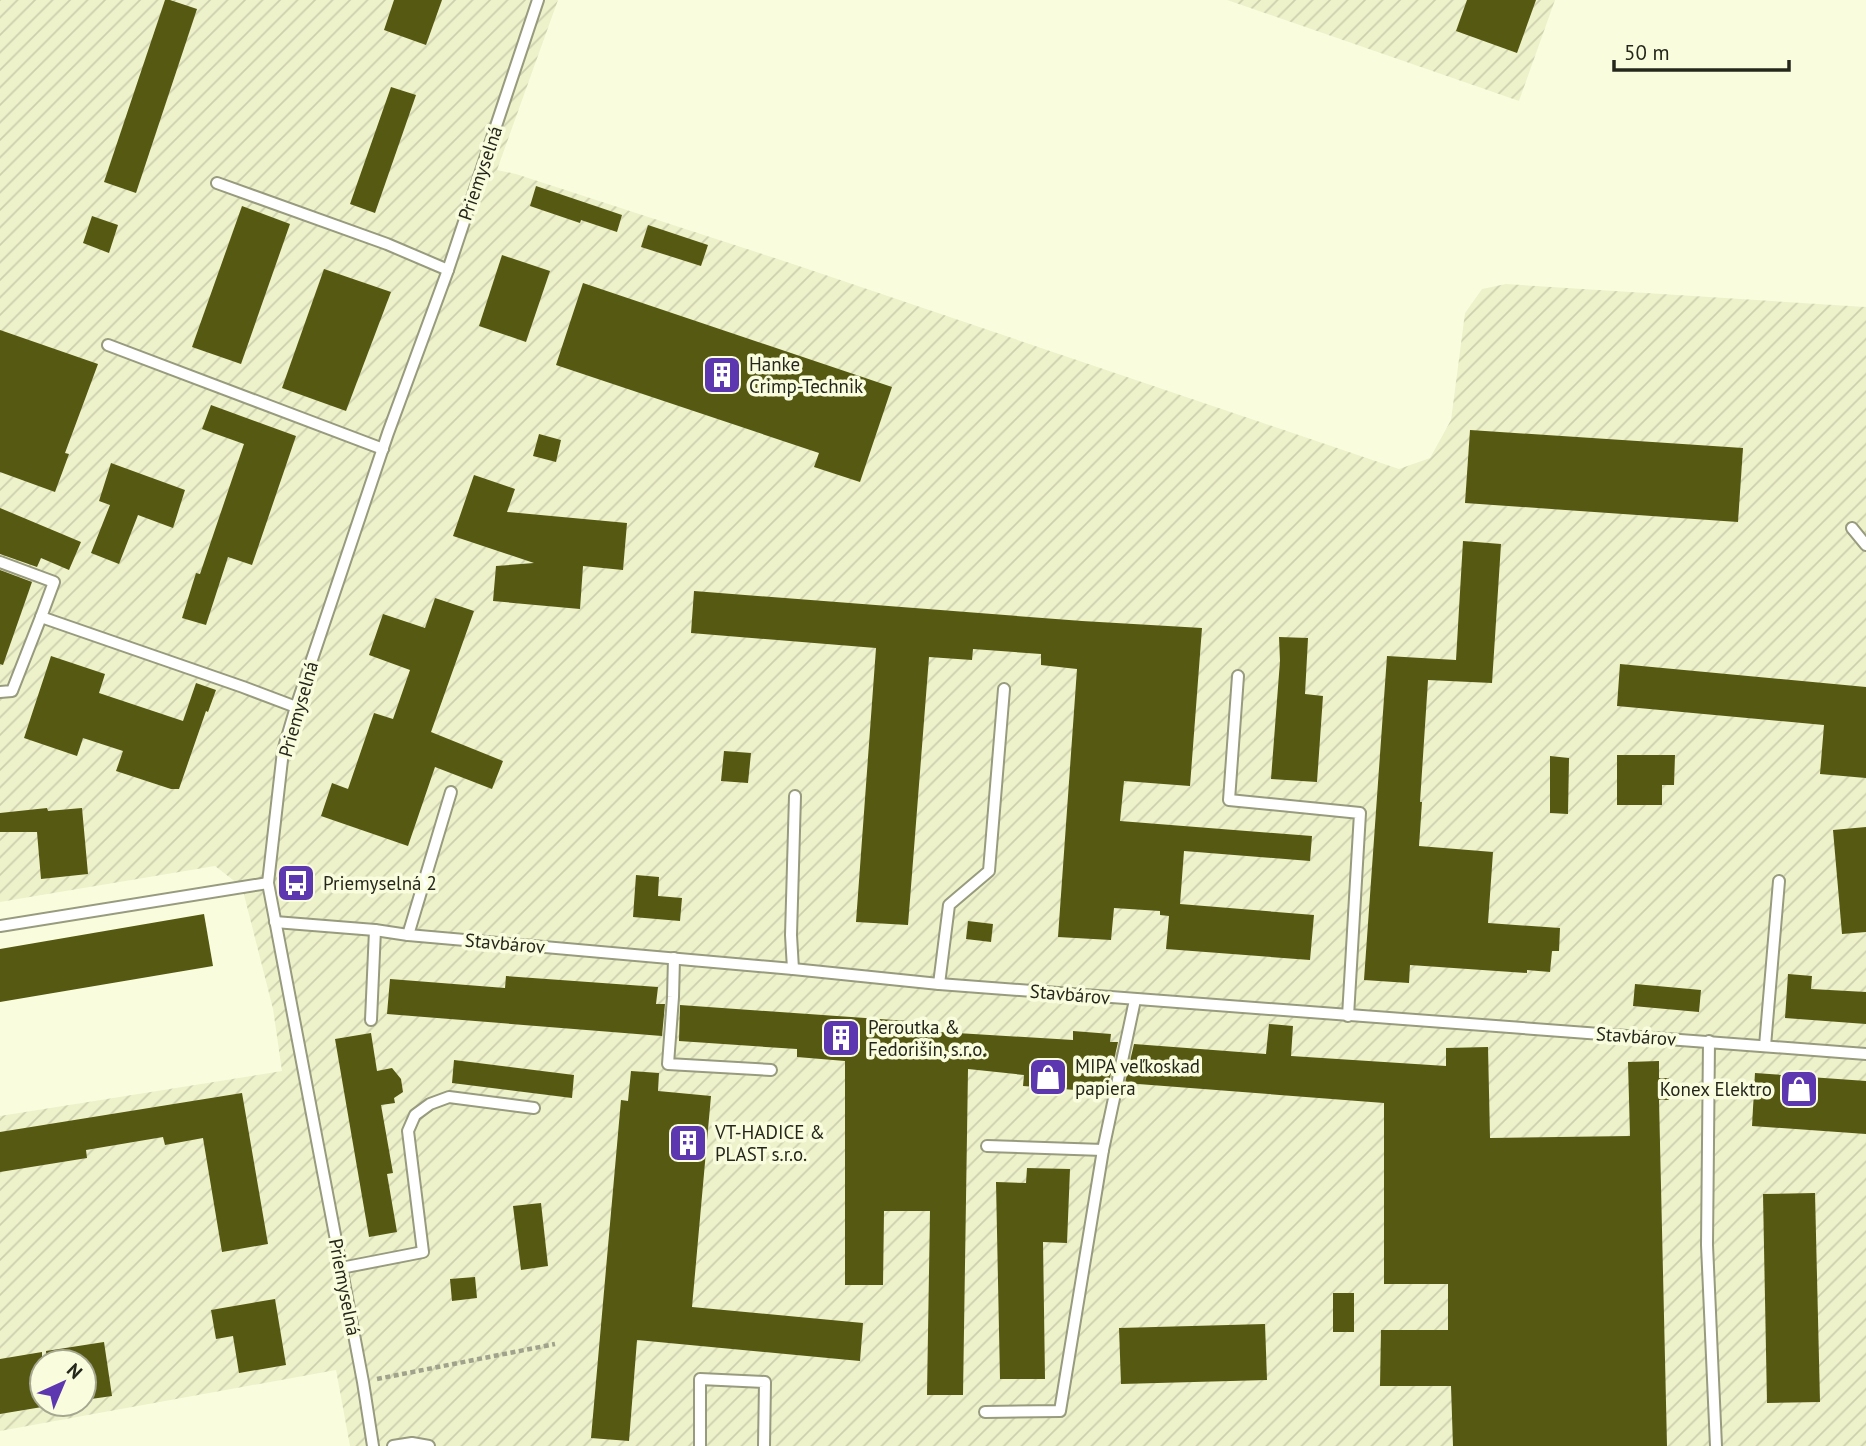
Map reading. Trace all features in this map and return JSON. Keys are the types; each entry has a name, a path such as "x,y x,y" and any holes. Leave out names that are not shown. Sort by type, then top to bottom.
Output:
{"lane":[{"name":"Priemyselná","path":"373,1446 268,883 284,751 296,707 383,449 448,270 538,0"},
{"path":"217,183 387,244 448,270"},
{"path":"108,345 383,449"},
{"path":"1852,528 1866,545"},
{"path":"0,562 54,582 12,691 0,692"},
{"path":"41,617 296,707"},
{"path":"1238,676 1229,800 1360,813 1348,1016"},
{"path":"939,984 949,905 989,872 1004,689"},
{"path":"408,935 451,792"},
{"path":"793,969 791,935 795,796"},
{"path":"1765,1046 1779,881"},
{"path":"0,926 268,883"},
{"name":"Stavbárov","path":"275,922 939,984 1866,1054"},
{"path":"371,1020 375,930"},
{"path":"674,958 668,1064 771,1070"},
{"path":"985,1412 1060,1411 1103,1150 1135,1000"},
{"path":"1709,1041 1707,1245 1716,1446"},
{"path":"341,1268 423,1252 408,1131 415,1115 430,1104 449,1097 534,1108"},
{"path":"987,1146 1103,1150"},
{"path":"700,1446 700,1379 765,1382 764,1446"},
{"path":"393,1446 412,1443 429,1446"}],"path":[{"path":"363,1382 555,1344"}],"shaded area":[{"path":"0,0 558,0 497,170 790,263 1399,469 1430,458 1451,420 1465,313 1482,289 1506,284 1866,307 1866,1446 350,1446 336,1370 98,1413 98,1348 28,1348 28,1418 72,1418 0,1431 0,1116 282,1071 273,1009 242,887 215,866 0,902"},
{"path":"1227,0 1555,0 1519,101"}],"building":[{"path":"165,0 197,9 136,193 104,182"},
{"path":"394,0 442,0 426,45 384,30"},
{"path":"1467,0 1536,0 1517,53 1456,31"},
{"path":"391,87 416,95 375,213 350,204"},
{"path":"536,186 622,215 617,232 530,206"},
{"path":"242,206 290,224 241,364 192,347"},
{"path":"92,216 118,225 109,253 83,243"},
{"path":"648,225 708,245 701,266 641,247"},
{"path":"502,255 550,271 526,342 479,326"},
{"path":"324,269 391,292 346,411 282,388"},
{"path":"583,283 892,387 860,482 814,467 819,453 556,365"},
{"path":"0,330 98,364 65,453 69,454 55,492 0,472"},
{"path":"211,405 296,436 252,565 228,557 206,625 182,618 196,573 200,574 244,444 202,429"},
{"path":"1470,430 1743,448 1738,522 1465,503"},
{"path":"539,434 561,440 556,462 533,456"},
{"path":"111,463 185,490 173,528 138,515 119,564 91,553 110,505 99,501"},
{"path":"474,475 515,489 507,512 627,523 623,570 583,566 580,609 493,601 496,566 534,563 453,536"},
{"path":"0,508 81,542 69,570 41,558 37,567 0,554"},
{"path":"1463,541 1501,544 1492,683 1428,680 1419,846 1493,852 1488,923 1560,928 1559,951 1552,951 1550,972 1527,970 1527,973 1410,965 1409,983 1364,980 1387,656 1456,660"},
{"path":"0,570 32,582 3,665 0,664"},
{"path":"694,591 1202,628 1190,786 1124,781 1120,821 1312,836 1310,861 1184,851 1180,904 1314,915 1310,960 1166,949 1169,916 1160,915 1160,911 1114,908 1111,940 1058,937 1077,669 1041,665 1041,654 973,649 972,660 929,657 908,925 856,922 876,648 691,633"},
{"path":"435,598 474,611 431,732 503,761 492,789 435,767 408,846 321,816 332,783 348,789 374,713 393,719 410,670 369,655 383,614 425,628"},
{"path":"1279,637 1308,638 1305,694 1323,696 1317,782 1271,779 1280,661"},
{"path":"51,656 105,674 99,693 183,721 196,683 216,690 179,789 171,789 116,771 123,751 83,738 77,756 24,738"},
{"path":"1620,664 1866,687 1866,778 1820,774 1824,725 1617,706"},
{"path":"724,751 751,753 748,783 721,781"},
{"path":"1617,755 1675,755 1674,785 1662,785 1662,805 1617,805"},
{"path":"1550,756 1569,758 1568,814 1550,813"},
{"path":"47,808 48,811 82,808 88,874 41,879 37,832 0,832 0,813"},
{"path":"1866,827 1866,932 1842,934 1833,830"},
{"path":"636,875 659,877 658,896 682,898 680,921 633,917"},
{"path":"204,914 213,966 0,1002 0,949"},
{"path":"968,921 993,924 991,942 966,939"},
{"path":"1788,974 1812,976 1811,989 1866,992 1866,1024 1785,1018"},
{"path":"506,976 658,987 656,1004 665,1004 662,1036 387,1014 390,979 505,988"},
{"path":"1635,984 1701,990 1699,1012 1633,1006"},
{"path":"680,1005 908,1021 908,1030 1073,1040 1073,1031 1111,1034 1110,1042 1118,1042 1109,1082 1102,1082 1102,1092 1023,1086 1024,1075 968,1069 963,1395 927,1395 930,1211 884,1211 883,1285 845,1285 845,1061 797,1057 797,1049 679,1041"},
{"path":"1269,1024 1293,1026 1291,1056 1446,1066 1446,1048 1488,1047 1490,1138 1630,1136 1628,1062 1659,1061 1659,1078 1669,1078 1669,1100 1659,1100 1667,1446 1453,1446 1451,1386 1380,1386 1381,1330 1448,1330 1448,1284 1384,1284 1384,1103 1125,1083 1134,1044 1266,1054"},
{"path":"371,1033 377,1071 392,1068 401,1079 403,1092 394,1098 395,1103 381,1105 393,1173 387,1174 397,1232 369,1237 335,1039"},
{"path":"454,1060 574,1075 572,1098 452,1083"},
{"path":"631,1071 659,1073 658,1091 711,1096 692,1307 863,1323 860,1361 637,1340 629,1441 591,1438 621,1100 628,1101"},
{"path":"1755,1073 1866,1081 1866,1134 1752,1126"},
{"path":"242,1093 268,1244 222,1252 203,1138 165,1145 163,1137 86,1150 87,1158 0,1172 0,1132"},
{"path":"1027,1168 1070,1169 1067,1243 1043,1242 1045,1379 1000,1379 996,1182 1026,1183"},
{"path":"1815,1193 1820,1402 1767,1403 1763,1194"},
{"path":"541,1203 548,1266 521,1270 513,1206"},
{"path":"475,1277 477,1298 452,1301 450,1279"},
{"path":"1333,1293 1354,1293 1354,1332 1333,1332"},
{"path":"275,1299 286,1365 239,1373 233,1336 216,1339 211,1310"},
{"path":"1265,1324 1267,1380 1121,1384 1119,1328"},
{"path":"104,1342 112,1396 98,1398 98,1348 65,1348"},
{"path":"28,1354 28,1409 0,1414 0,1359"}],"place":[{"name":"Hanke Crimp-Technik","path":"722,375"},
{"name":"Priemyselná 2","path":"296,883"},
{"name":"Peroutka & Fedorišin, s.r.o.","path":"841,1038"},
{"name":"MIPA veľkoskad papiera","path":"1048,1077"},
{"name":"Konex Elektro","path":"1799,1089"},
{"name":"VT-HADICE & PLAST s.r.o.","path":"688,1143"}]}
